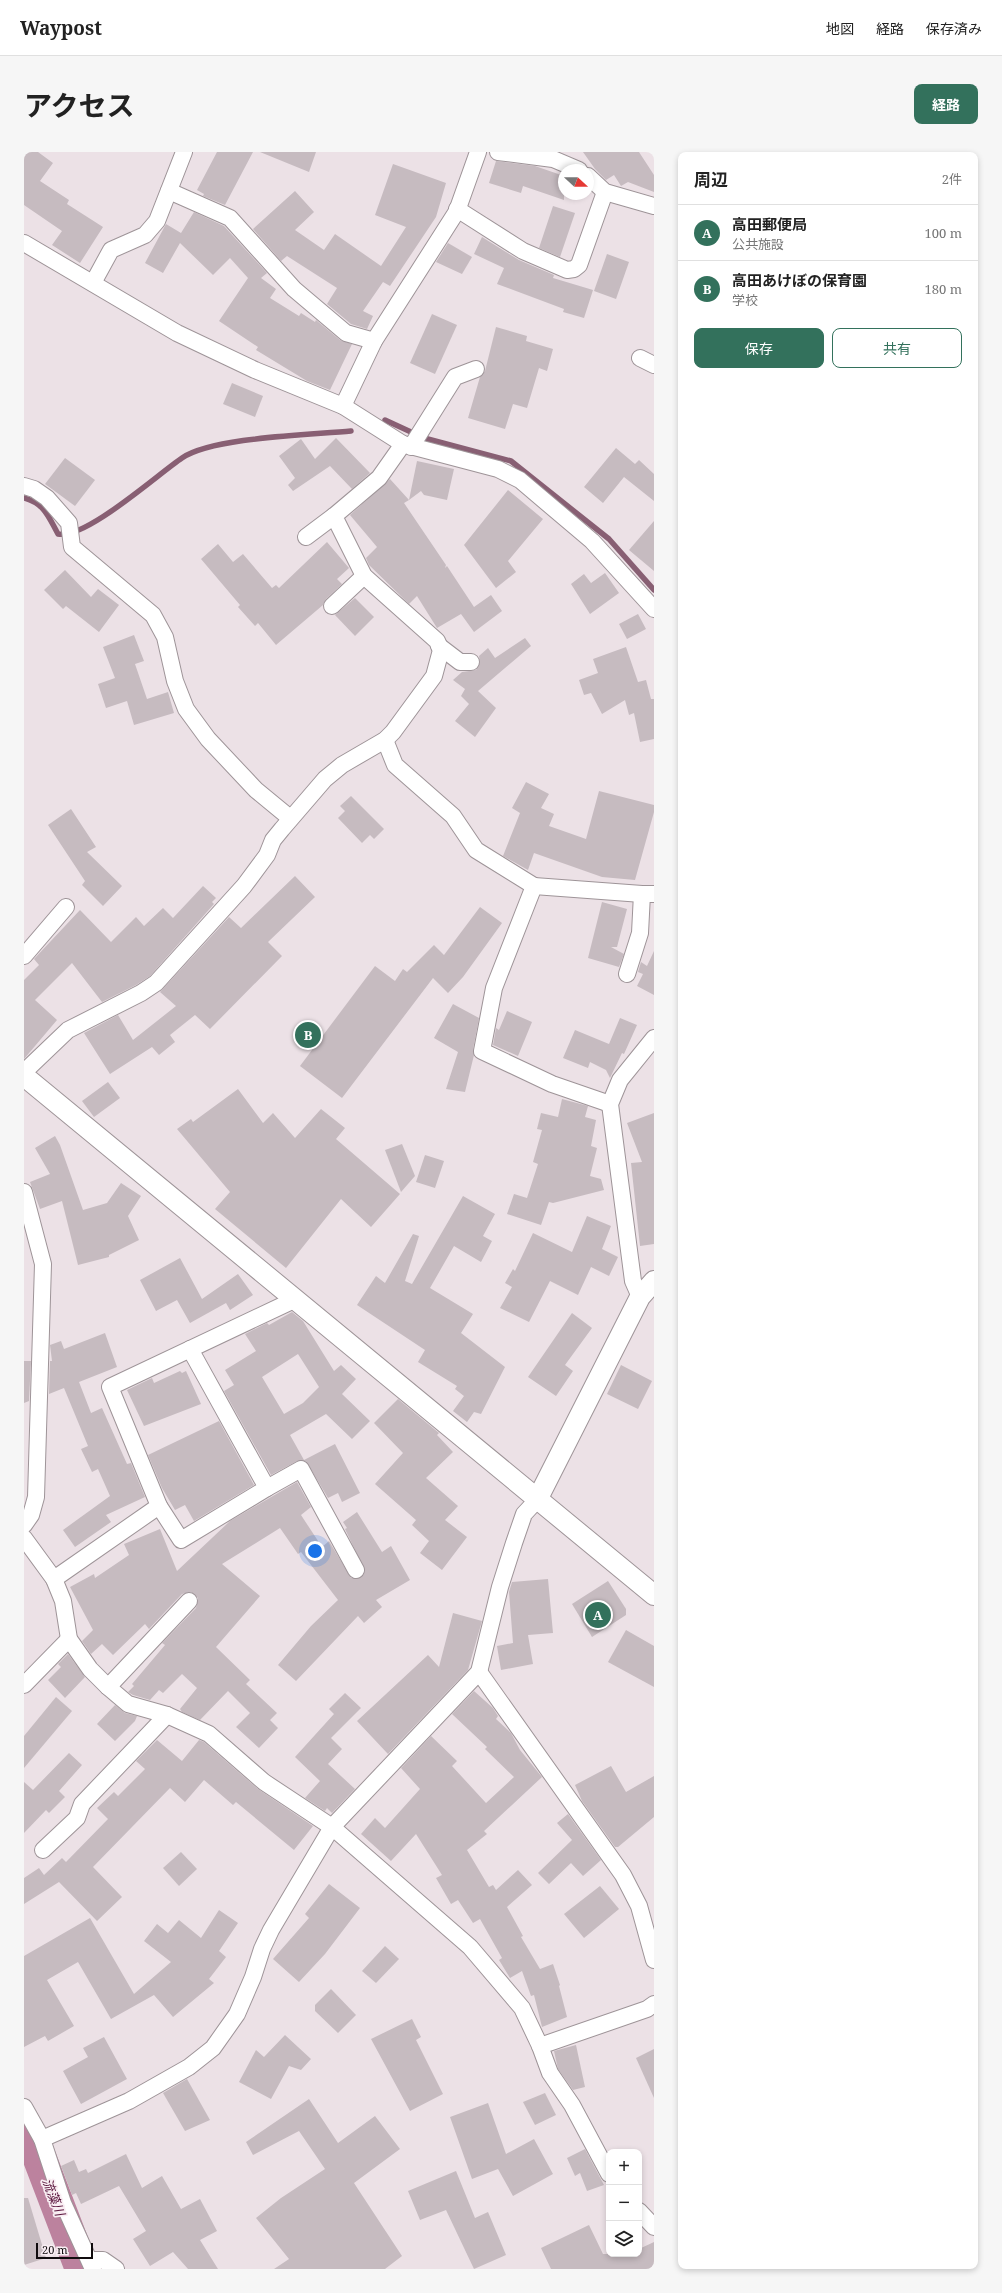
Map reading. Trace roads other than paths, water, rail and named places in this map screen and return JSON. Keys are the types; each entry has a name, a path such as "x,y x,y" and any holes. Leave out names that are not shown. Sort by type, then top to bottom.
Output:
{"street":[{"path":"93,283 111,250 120,244 131,243 145,235 157,221 184,152"},
{"path":"343,406 374,341 457,209 478,152"},
{"path":"498,152 553,159 565,164"},
{"path":"594,182 605,192 654,206"},
{"path":"169,191 230,218 294,289 346,333 374,341"},
{"path":"457,209 523,251 567,270 574,269 579,265 605,192"},
{"path":"24,243 177,333 255,370 343,406 413,441 498,469 520,480 592,541 654,609"},
{"path":"306,537 380,478 413,441 455,377 476,369"},
{"path":"24,486 34,489 47,498 69,523 72,547 153,615 165,637 174,682 186,709 208,739 256,790 290,818"},
{"path":"24,1072 68,1030 142,993 156,983 244,886 267,855 273,840 290,818 334,771 385,740 430,683 441,650 437,641 364,576 334,516"},
{"path":"332,606 364,576"},
{"path":"439,646 460,662 471,662"},
{"path":"385,740 395,765 453,816 476,850 534,886 648,894 640,934 627,974"},
{"path":"534,886 494,988 482,1052 552,1084 610,1104"},
{"path":"24,956 66,907"},
{"path":"640,1297 633,1280 610,1104 620,1080 654,1038"},
{"path":"24,1076 294,1300 654,1595"},
{"path":"24,1192 29,1227 43,1264 36,1496 31,1515 24,1525"},
{"path":"42,2139 129,2101 189,2067 213,2048 237,2014 268,1936 332,1827 479,1672 500,1587 524,1514 537,1500 640,1297 654,1282"},
{"path":"294,1300 110,1387 158,1506 181,1540 301,1469 356,1570"},
{"path":"190,1349 267,1488"},
{"path":"54,1579 158,1506"},
{"path":"26,1543 54,1579 63,1601 70,1639 90,1669 108,1687 128,1704 166,1715 209,1734 264,1782 332,1827 470,1947 522,2008 540,2046 550,2073 572,2105 606,2168"},
{"path":"108,1687 189,1601"},
{"path":"24,1686 70,1639"},
{"path":"479,1672 623,1875 639,1906 653,1954"},
{"path":"43,1850 77,1818 82,1804 166,1715"},
{"path":"540,2046 647,2009 654,2004"},
{"path":"24,2107 42,2139 64,2203 91,2264 103,2260 116,2269"},
{"path":"642,2214 654,2227"}],"waterway":[{"path":"385,420 424,438 511,461 609,539 654,590"},
{"path":"24,498 41,507 58,534 70,533 103,517 182,458 196,451 216,445 238,441 351,431"},
{"name":"流藻川","path":"24,2126 35,2146 82,2269"}],"place":[{"name":"高田あけぼの保育園","path":"308,1035"},
{"name":"高田郵便局","path":"598,1615"}]}
